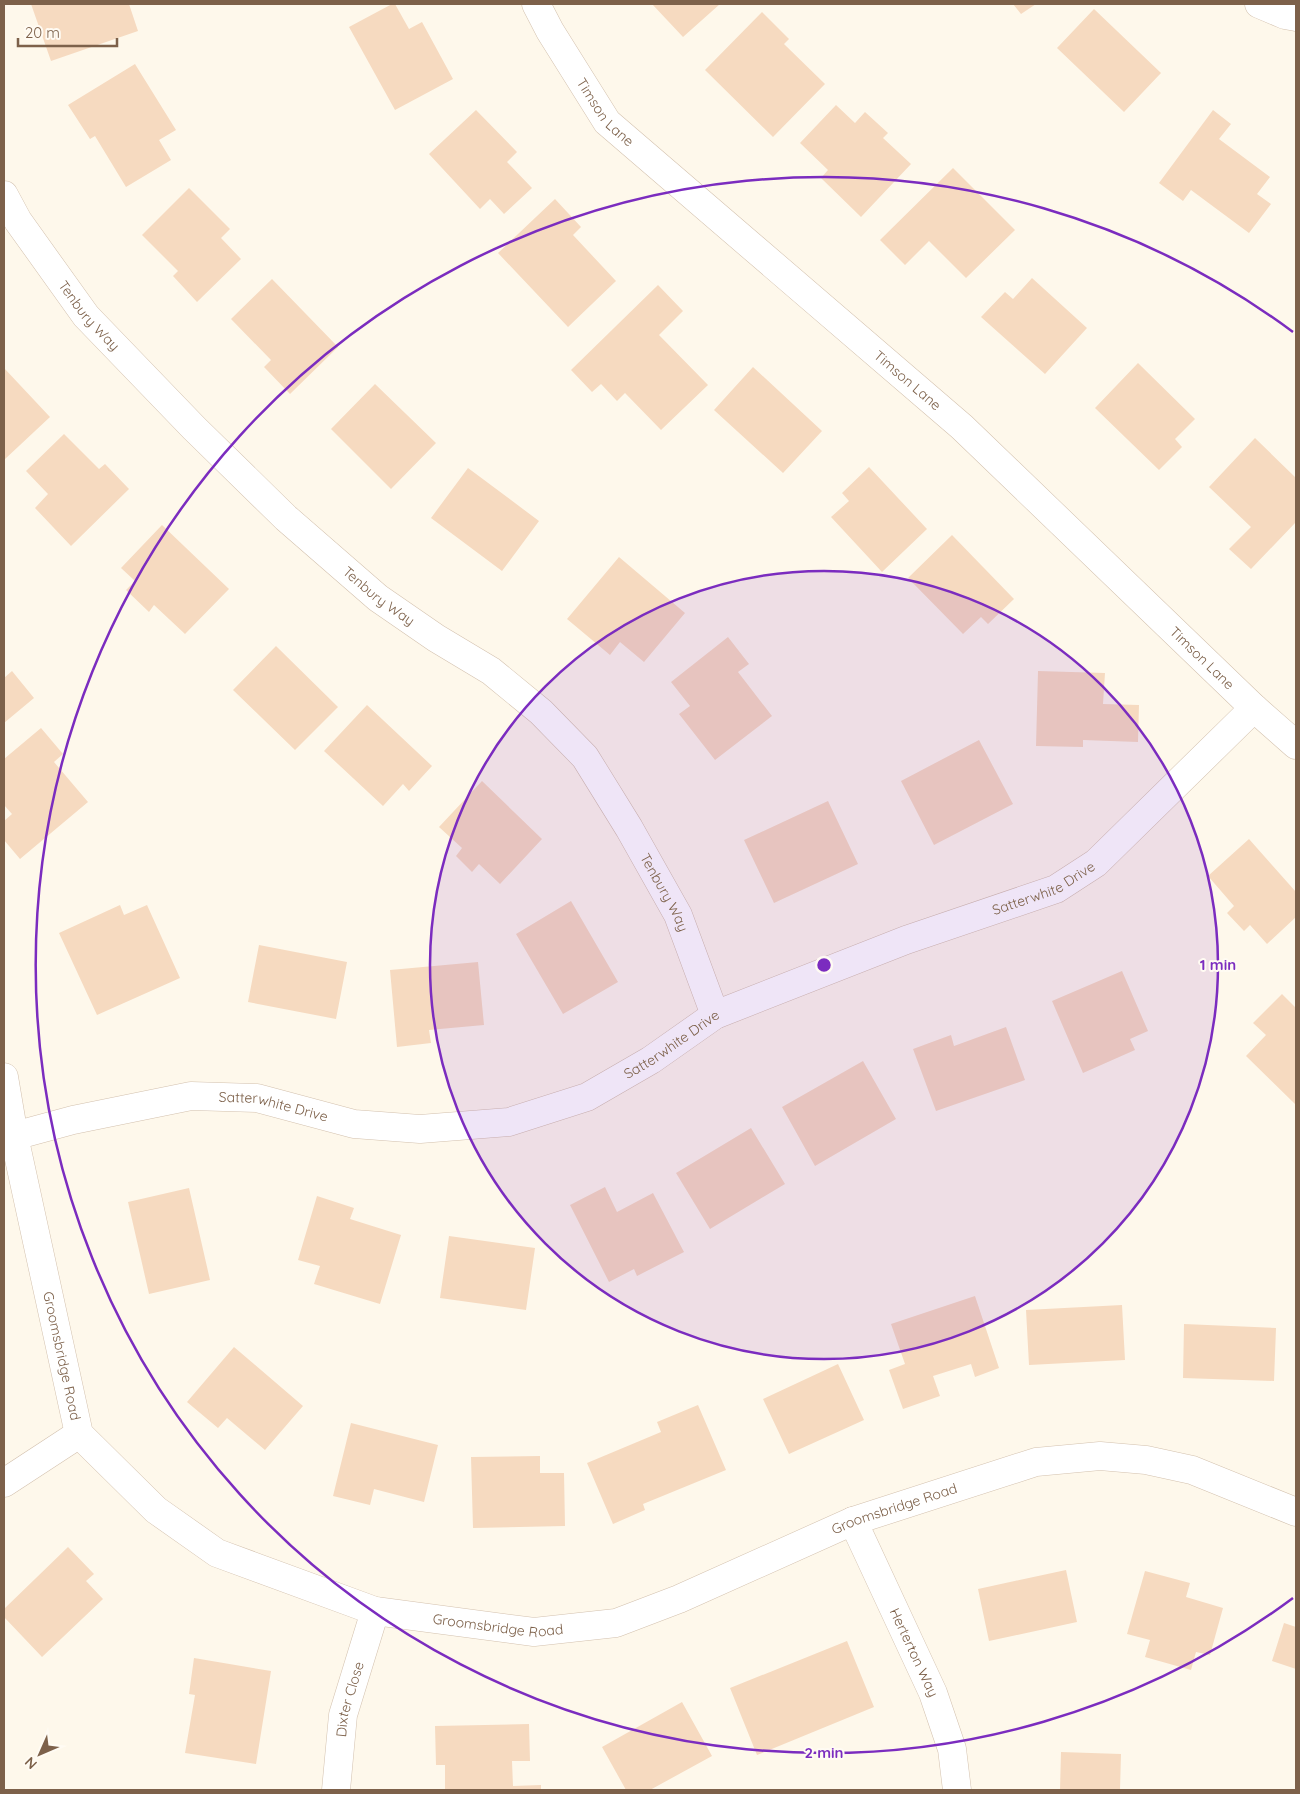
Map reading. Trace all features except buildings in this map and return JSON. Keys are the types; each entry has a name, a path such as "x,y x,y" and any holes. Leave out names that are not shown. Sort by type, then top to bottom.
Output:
{"street":[{"name":"Timson Lane","path":"536,4 550,31 607,122 962,427 1254,708 1296,745"},
{"path":"1259,4 1285,15 1296,17"},
{"name":"Tenbury Way","path":"4,195 18,222 86,316 194,428 286,518 378,598 505,683 541,712 585,757 629,828 678,915 714,1015"},
{"name":"Satterwhite Drive","path":"14,1136 73,1120 191,1096 257,1098 354,1124 411,1129 509,1122 587,1097 651,1060 714,1015 906,940 1056,889 1096,863 1254,708"},
{"name":"Groomsbridge Road","path":"4,1077 14,1136 79,1434 156,1510 217,1553 375,1611 534,1632 616,1623 680,1599 853,1521 1036,1462 1100,1456 1146,1460 1192,1470 1296,1512"},
{"path":"4,1483 79,1434"},
{"name":"Herterton Way","path":"853,1521 933,1693 952,1749 957,1790"},
{"name":"Dixter Close","path":"336,1790 343,1716 375,1611"}]}
